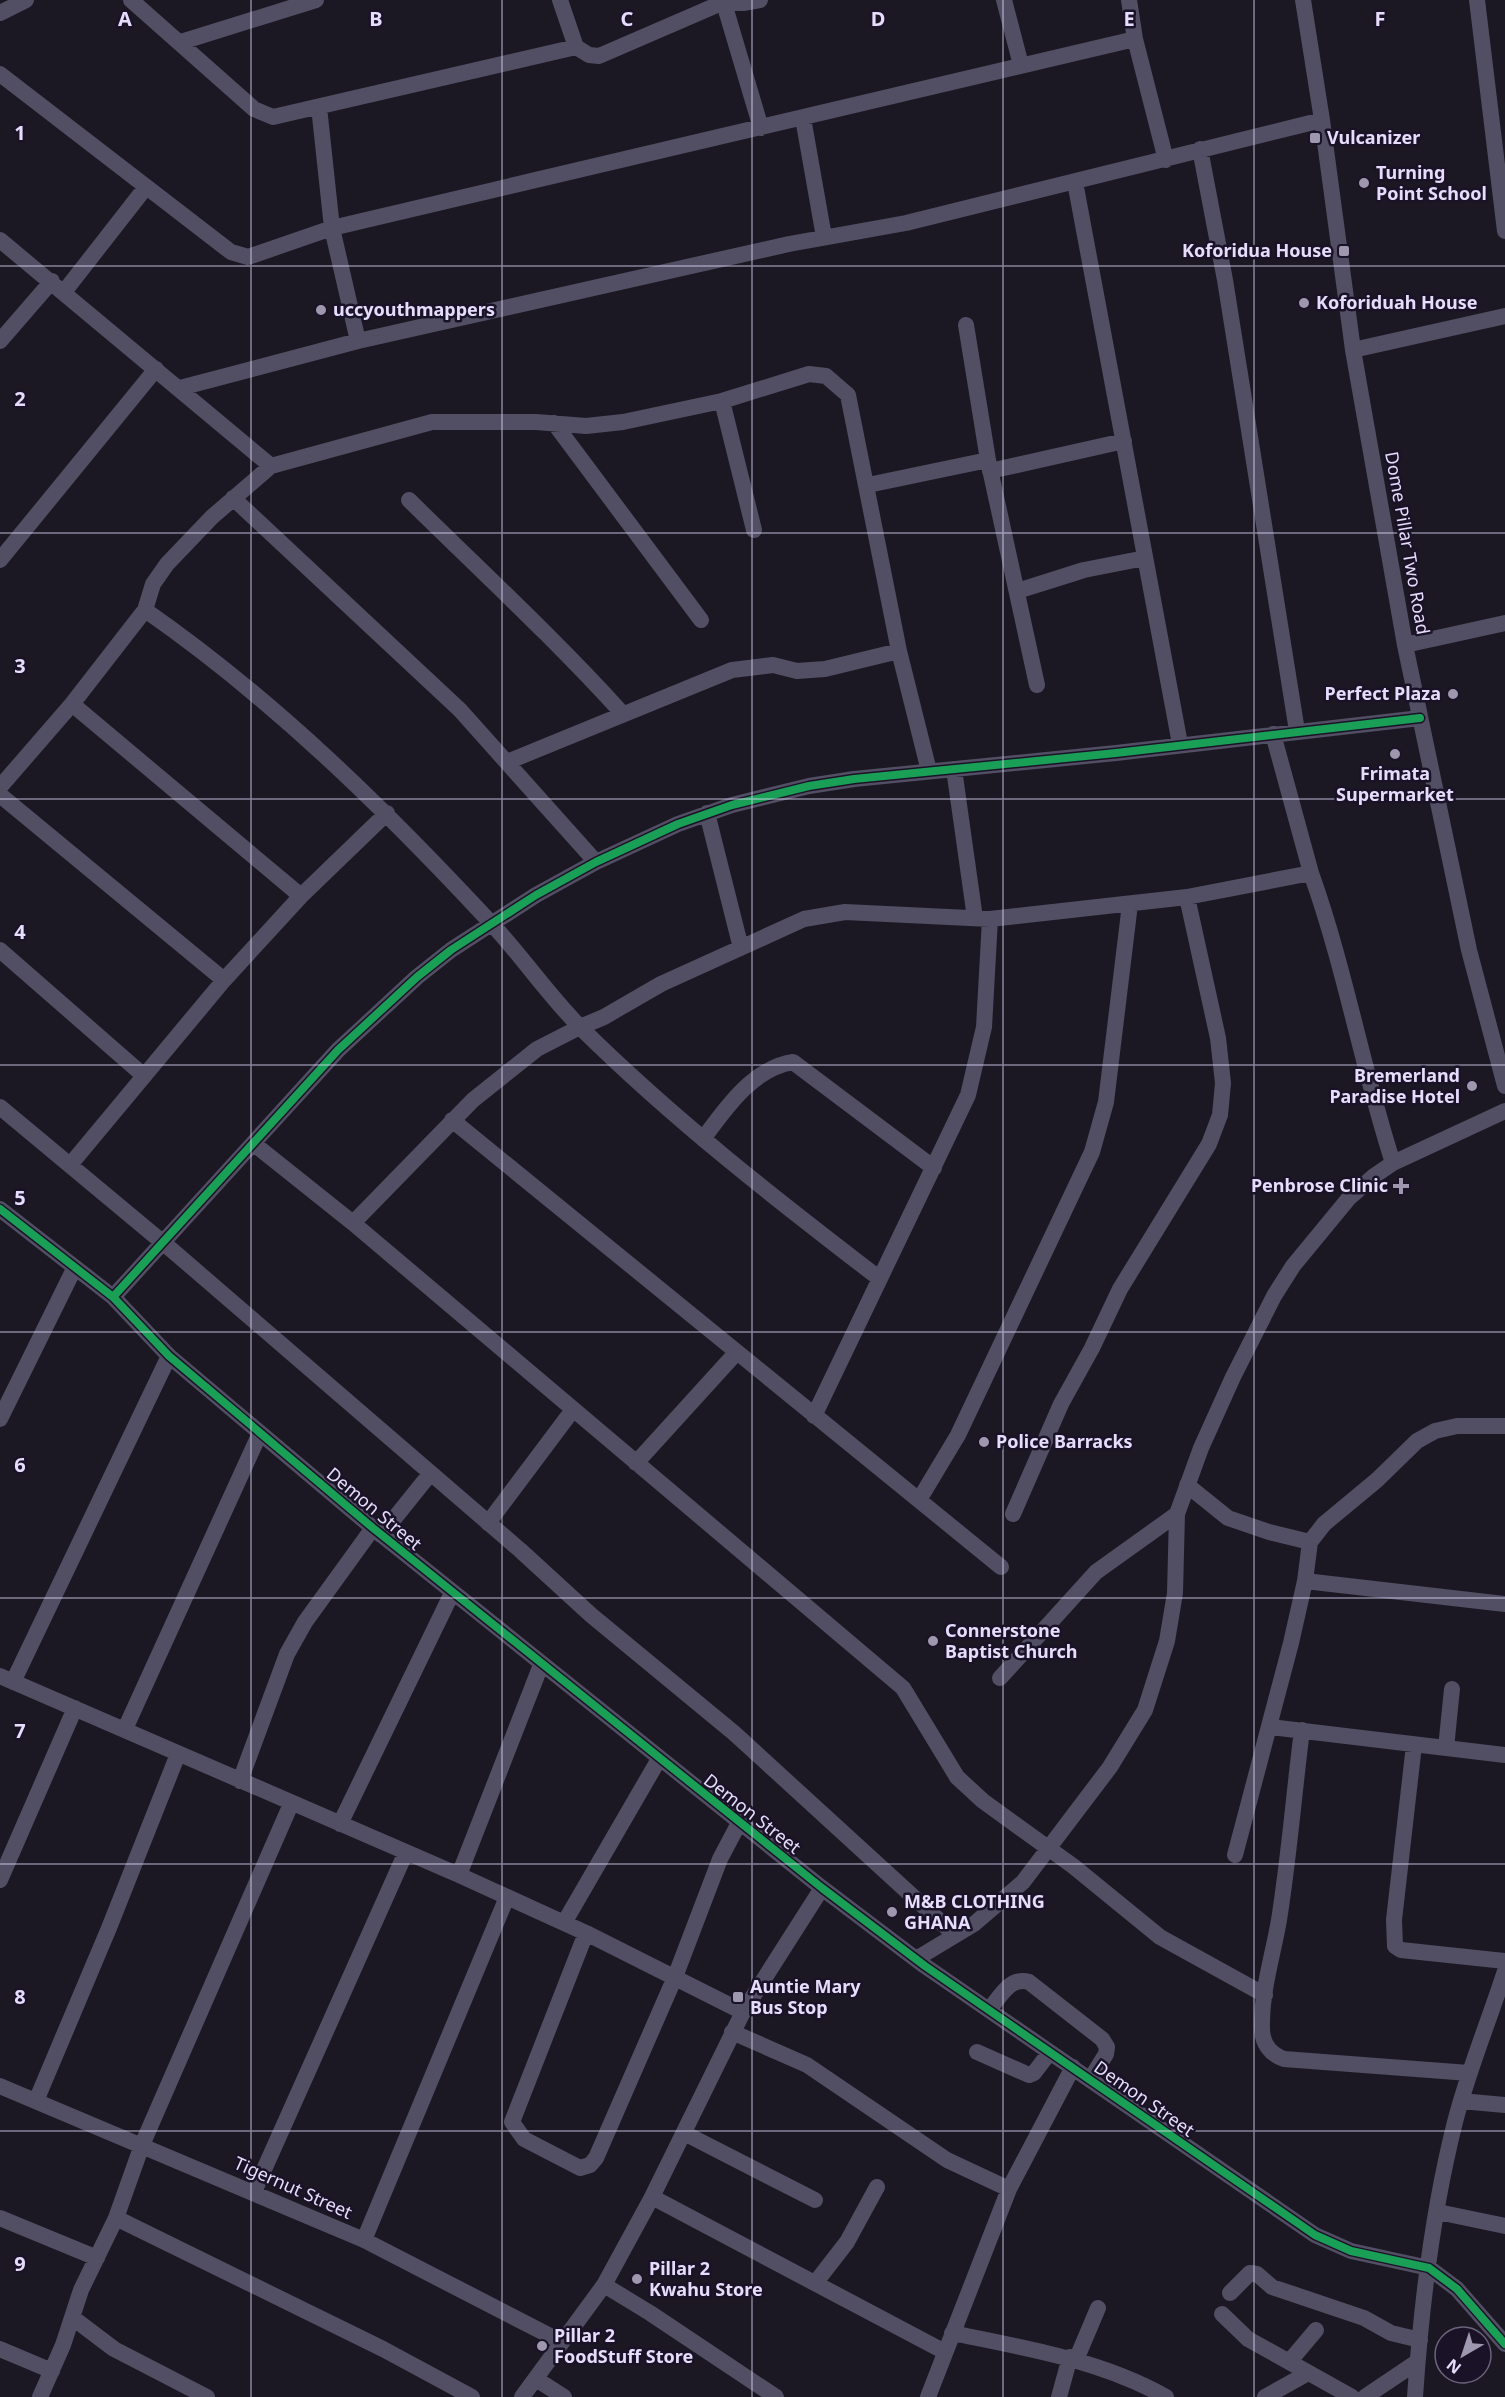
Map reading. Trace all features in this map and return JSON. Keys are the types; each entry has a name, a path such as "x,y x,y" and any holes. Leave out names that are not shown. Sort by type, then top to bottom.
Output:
{"street":[{"path":"0,13 26,0"},
{"path":"131,0 263,115 273,117 576,47"},
{"path":"181,42 316,0"},
{"path":"560,0 576,47 590,55 599,56 723,1 743,3 760,0"},
{"path":"1004,0 1021,65"},
{"path":"1129,0 1135,39 1166,160"},
{"name":"Dome Pillar Two Road","path":"1303,0 1322,120 1353,350 1405,645 1469,950 1505,1086"},
{"path":"1477,0 1504,197 1505,231"},
{"path":"723,1 761,128"},
{"path":"0,74 238,256 248,257 332,228 1135,39"},
{"path":"319,107 332,228 358,341"},
{"path":"803,118 824,237"},
{"path":"180,388 358,341 824,237 906,223 1322,120"},
{"path":"1200,149 1225,280 1298,731"},
{"path":"1075,182 1180,744"},
{"path":"0,341 58,286 146,187"},
{"path":"0,240 58,286 271,466"},
{"path":"1353,350 1505,316"},
{"path":"966,325 989,465 1037,685"},
{"path":"0,560 156,369"},
{"path":"0,787 72,704 146,610 153,584 167,564 233,498 271,466 432,422 554,423 586,426 623,422 722,401 809,375 826,376 848,395 868,485 899,651 929,771"},
{"path":"722,401 754,530"},
{"path":"554,423 700,620"},
{"path":"868,485 1124,441"},
{"path":"233,498 417,667 507,762 596,862"},
{"path":"409,500 519,609 545,630 622,713"},
{"path":"1017,591 1084,570 1145,558"},
{"path":"146,610 263,699 387,813 492,924 580,1027 703,1140 749,1179 880,1279"},
{"path":"1405,645 1505,623"},
{"path":"507,762 622,713 732,670 773,665 797,671 825,669 899,651"},
{"path":"72,704 301,896"},
{"path":"113,1297 338,1050 382,1007 451,950 536,895 596,862 707,813 809,786 1420,718"},
{"path":"1273,734 1311,873 1332,934 1374,1104 1393,1163"},
{"path":"814,1416 968,1095 978,1059 988,993 983,919 954,769"},
{"path":"0,795 224,980"},
{"path":"70,1164 224,980 301,896 387,813"},
{"path":"707,813 741,948"},
{"path":"353,1223 452,1120 537,1049 604,1017 661,984 804,919 825,914 859,913 983,919 1187,897 1311,873"},
{"path":"1013,1514 1061,1404 1120,1289 1209,1144 1220,1115 1223,1083 1218,1038 1187,897"},
{"path":"919,1500 958,1435 1092,1152 1106,1102 1130,904"},
{"path":"0,950 144,1075"},
{"path":"703,1140 742,1090 782,1064 793,1062 934,1168"},
{"path":"0,1107 163,1242 591,1615 734,1733 955,1935"},
{"path":"916,1959 991,1911 1023,1882 1126,1744 1145,1710 1155,1686 1167,1641 1174,1593 1177,1514 1201,1448 1233,1377 1287,1276 1349,1198 1393,1163 1505,1111"},
{"path":"452,1120 1001,1567"},
{"path":"254,1144 353,1223 572,1411 903,1688 957,1777 983,1801 1047,1850 1072,1866 1160,1937 1190,1956 1265,1995"},
{"name":"Demon Street","path":"0,1209 74,1269 113,1297 169,1356 377,1532 739,1823 916,1959 1315,2235 1351,2251 1429,2268"},
{"path":"0,1419 74,1269"},
{"path":"636,1463 736,1353"},
{"path":"169,1356 7,1679 459,1875 586,1933 742,2012"},
{"path":"488,1523 572,1411"},
{"path":"1235,1855 1270,1727 1305,1581 1310,1542 1324,1524 1377,1480 1417,1441 1435,1431 1457,1426 1505,1426"},
{"path":"125,1729 260,1433"},
{"path":"240,1781 287,1654 305,1622 377,1532 430,1474"},
{"path":"1187,1485 1228,1518 1269,1532 1310,1542"},
{"path":"1000,1678 1096,1572 1177,1514"},
{"path":"1305,1581 1505,1604"},
{"path":"340,1824 452,1593"},
{"path":"459,1875 541,1665"},
{"path":"1446,1748 1452,1689"},
{"path":"0,1880 75,1708"},
{"path":"1270,1727 1505,1755"},
{"path":"1302,1730 1279,1919 1265,1995 1262,2029 1264,2040 1275,2056 1303,2061 1469,2073"},
{"path":"1414,1744 1394,1920 1395,1946 1401,1950 1505,1961"},
{"path":"36,2101 178,1754"},
{"path":"564,1923 659,1759"},
{"path":"40,2397 73,2318 81,2290 116,2218 142,2145 291,1804"},
{"path":"586,1933 512,2122 524,2139 580,2168 590,2165 596,2158 675,1977 720,1859 739,1823"},
{"path":"254,2192 406,1852"},
{"path":"522,2397 604,2285 652,2197 742,2012 822,1888"},
{"path":"364,2240 507,1897"},
{"path":"1414,2397 1442,2179 1469,2073 1505,1971"},
{"path":"989,2010 1012,1982 1020,1979 1029,1982 1102,2039 1107,2047 1106,2054 1090,2080"},
{"path":"732,2032 807,2064 947,2160 1009,2189"},
{"path":"977,2052 1029,2075 1034,2073 1050,2052"},
{"path":"928,2397 1009,2189 1073,2067"},
{"name":"Tigernut Street","path":"0,2086 364,2240 562,2342"},
{"path":"1461,2101 1505,2105"},
{"path":"684,2133 815,2200"},
{"path":"816,2282 847,2242 878,2187"},
{"path":"652,2197 945,2352"},
{"path":"1438,2212 1505,2226"},
{"path":"0,2218 97,2258"},
{"path":"116,2218 383,2349 472,2397"},
{"path":"1429,2268 1457,2289 1505,2344"},
{"path":"1230,2293 1250,2273 1257,2274 1272,2287 1364,2318 1390,2333 1420,2340"},
{"path":"604,2285 776,2397"},
{"path":"1059,2397 1073,2359 1098,2308"},
{"path":"1222,2314 1248,2339 1352,2397"},
{"path":"73,2318 114,2349 207,2397"},
{"path":"1289,2362 1316,2330"},
{"path":"952,2333 1073,2359 1130,2380 1166,2397"},
{"path":"0,2349 52,2371"},
{"path":"1365,2397 1417,2362"},
{"path":"1265,2397 1308,2373"},
{"path":"536,2379 564,2397"}],"cycle path":[{"path":"113,1297 338,1050 417,977 451,950 536,895 596,862 678,824 732,805 809,786 854,779 1116,753 1420,718"},
{"path":"0,1209 113,1297 169,1356 373,1528 822,1888 925,1966 1315,2235 1351,2251 1429,2268 1457,2289 1505,2344"}],"place":[{"name":"Vulcanizer","path":"1315,138"},
{"name":"Turning Point School","path":"1364,183"},
{"name":"Koforidua House","path":"1344,251"},
{"name":"Koforiduah House","path":"1304,303"},
{"name":"uccyouthmappers","path":"321,310"},
{"name":"Perfect Plaza","path":"1453,694"},
{"name":"Frimata Supermarket","path":"1395,754"},
{"name":"Bremerland Paradise Hotel","path":"1472,1086"},
{"name":"Penbrose Clinic","path":"1401,1186"},
{"name":"Police Barracks","path":"984,1442"},
{"name":"Connerstone Baptist Church","path":"933,1641"},
{"name":"M&B CLOTHING GHANA","path":"892,1912"},
{"name":"Auntie Mary Bus Stop","path":"738,1997"},
{"name":"Pillar 2 Kwahu Store","path":"637,2279"},
{"name":"Pillar 2 FoodStuff Store","path":"542,2346"}]}
